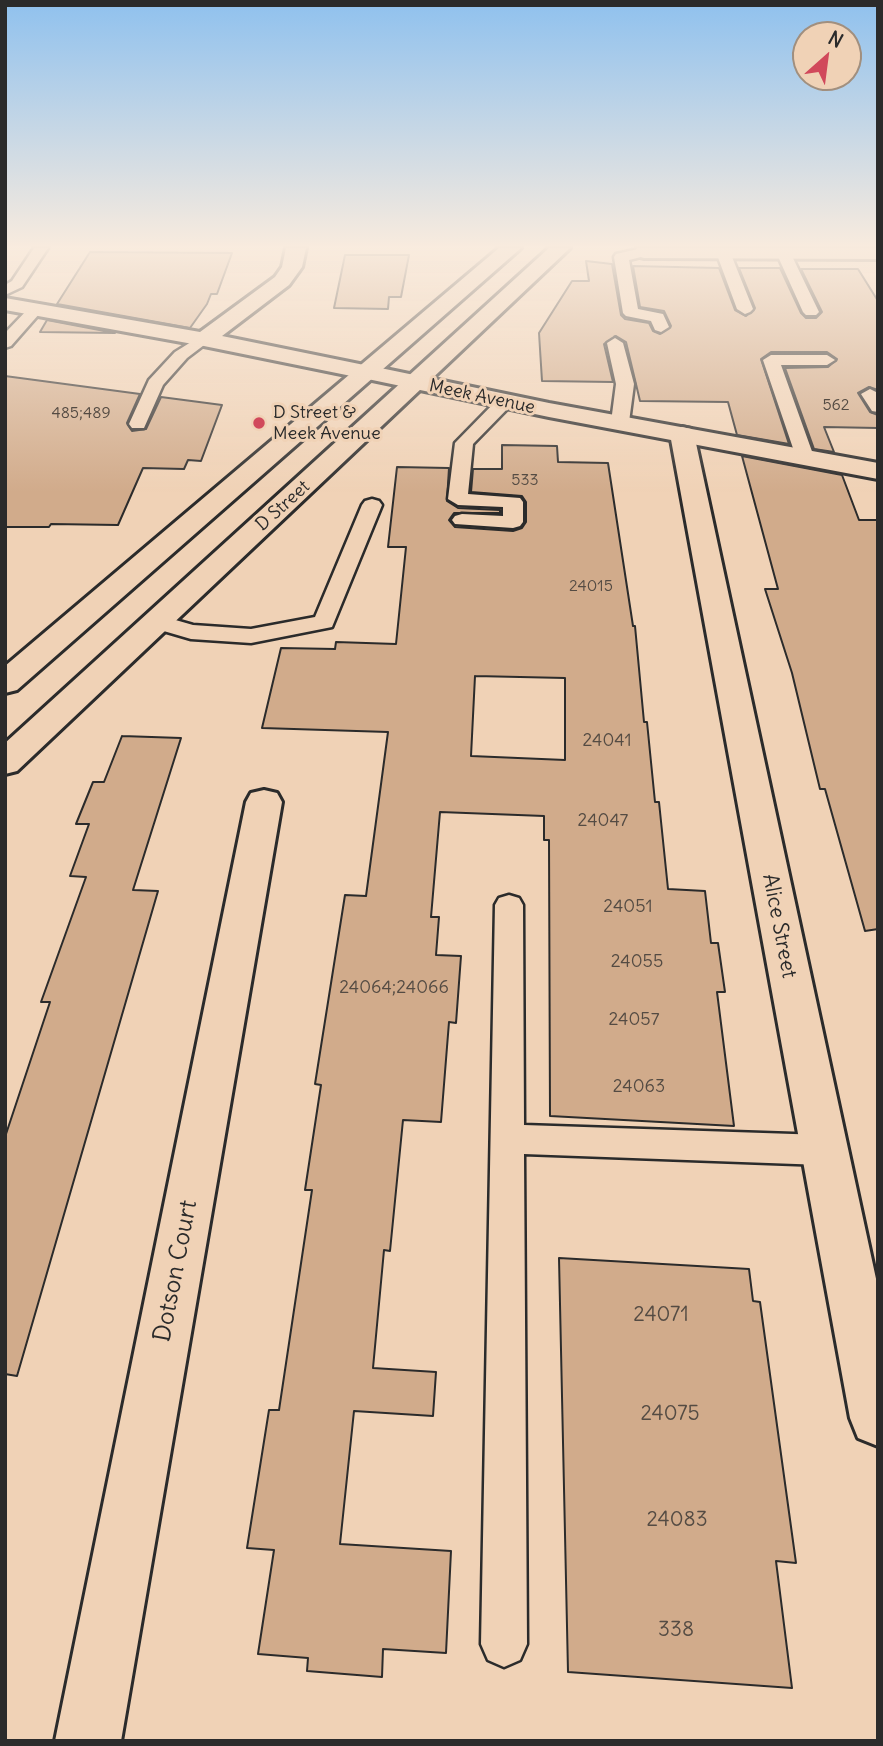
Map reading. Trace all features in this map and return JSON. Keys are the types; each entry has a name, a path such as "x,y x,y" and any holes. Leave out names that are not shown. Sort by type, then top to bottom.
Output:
{"street":[{"name":"Meek Avenue","path":"149,329 505,402 878,471"},
{"path":"204,339 217,329"},
{"path":"5,683 416,329"},
{"name":"D Street","path":"5,764 475,329"},
{"name":"Alice Street","path":"682,434 878,1418"},
{"name":"Dotson Court","path":"88,1741 264,802"}],"lane":[{"path":"138,424 155,384 181,355 204,339"},
{"path":"615,343 625,384 620,422"},
{"path":"805,457 771,360 827,360"},
{"path":"462,520 513,522 513,502 458,499 464,443 505,402"},
{"path":"158,622 191,632 251,636 324,622 372,505"},
{"path":"504,1644 509,905"},
{"path":"507,1139 823,1150"}],"building":[{"path":"41,329 97,329 115,333 40,332"},
{"path":"541,329 652,329 660,334 666,329 878,329 878,390 869,387 858,393 870,412 878,415 878,428 824,427 834,452 814,449 785,368 828,367 837,359 827,352 771,352 761,359 789,444 737,435 728,402 640,401 626,342 616,336 604,344 613,382 542,381 539,333"},
{"path":"5,376 140,394 127,423 132,431 146,429 161,397 222,405 201,461 188,460 184,469 143,468 118,525 51,524 49,527 5,527"},
{"path":"502,445 557,446 558,462 608,463 635,626 644,722 647,722 655,802 659,802 668,889 705,891 711,943 718,943 725,992 717,992 734,1126 550,1116 549,840 544,840 544,816 440,812 431,917 439,917 436,955 461,956 456,1023 449,1022 441,1122 403,1120 390,1251 384,1250 373,1368 436,1372 433,1416 354,1411 340,1544 451,1551 446,1653 383,1649 382,1677 307,1671 308,1658 258,1654 274,1550 247,1548 269,1410 279,1410 312,1190 305,1190 321,1085 315,1084 345,895 366,896 388,732 262,728 281,648 335,649 336,642 396,644 406,547 388,547 397,467 449,468 447,501 458,508 500,510 500,513 454,513 449,520 455,527 513,531 522,528 526,522 526,502 522,496 471,492 473,469 502,469","holes":["475,676 565,678 565,760 471,756"]},
{"path":"742,456 842,475 859,520 878,520 878,929 865,931 825,789 820,789 792,673 765,589 778,589"},
{"path":"122,736 181,738 133,890 158,891 17,1376 5,1374 5,1137 50,1002 41,1002 86,877 70,876 89,824 76,824 93,782 104,782"},
{"path":"559,1258 749,1269 753,1301 760,1302 796,1563 776,1561 792,1688 568,1672"}],"place":[{"name":"D Street & Meek Avenue","path":"259,423"}]}
